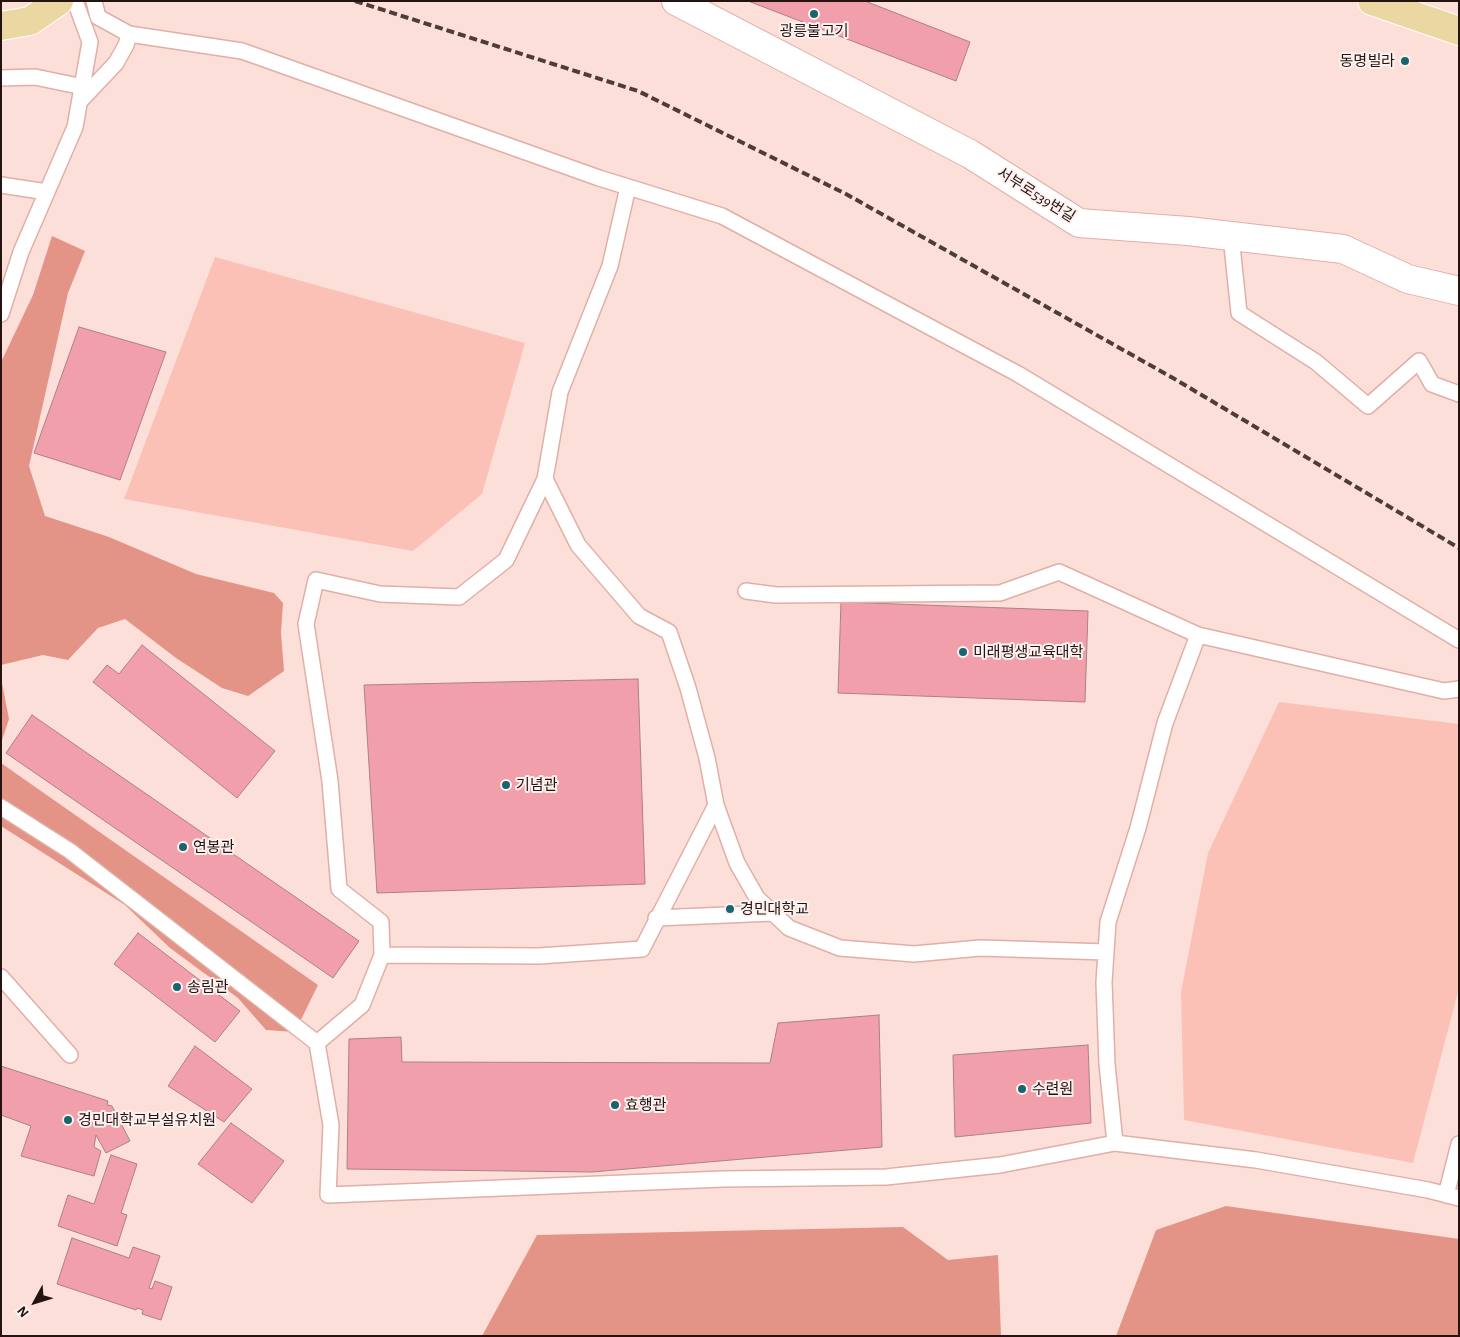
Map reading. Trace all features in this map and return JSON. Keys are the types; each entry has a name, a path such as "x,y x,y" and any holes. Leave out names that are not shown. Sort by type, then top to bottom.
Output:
{"main road":[{"path":"1,26 30,21 59,1"},
{"path":"1372,1 1459,32"}],"street":[{"name":"서부로539번길","path":"676,1 970,154 1079,223 1231,236 1343,250 1408,279 1459,291"}],"lane":[{"path":"1,314 21,252 75,128 90,42 74,1"},
{"path":"94,1 98,17 129,34 242,51 421,116 628,187 722,216 1018,374 1459,640"},
{"path":"81,95 116,63 126,45 129,34"},
{"path":"1,78 35,77 81,95"},
{"path":"1,185 47,192"},
{"path":"317,1043 328,1036 362,1004 382,955 381,922 339,889 330,782 306,624 316,580 380,594 458,597 506,560 544,479 560,392 610,266 628,187"},
{"path":"1231,236 1239,313 1316,362 1368,406 1419,360 1432,384 1459,394"},
{"path":"544,479 578,545 639,616 669,632 688,688 707,758 716,805 737,863 757,898 789,928 840,948 914,954 980,948 1106,952"},
{"path":"746,591 776,594 1000,593 1059,572 1198,635 1444,690 1459,689"},
{"path":"1115,1143 1107,1064 1104,982 1108,922 1138,828 1166,723 1198,635"},
{"path":"382,955 539,956 642,949 656,918 716,805"},
{"path":"1,807 70,851 317,1043 331,1125 328,1195 723,1179 886,1177 1000,1165 1115,1143 1256,1160 1453,1196 1459,1144"},
{"path":"656,918 773,913"},
{"path":"1,977 70,1055"}],"shaded area":[{"path":"52,236 85,251 68,293 29,466 45,516 109,537 196,574 274,593 283,603 281,633 284,671 248,696 222,688 176,658 125,619 98,628 68,660 43,655 1,665 1,362 33,295"},
{"path":"215,257 525,343 482,494 413,551 124,499"},
{"path":"1,678 9,719 1,743"},
{"path":"1279,702 1459,724 1459,988 1413,1163 1184,1120 1181,992 1208,853"},
{"path":"1,763 318,985 295,1032 266,1030 238,998 170,948 125,905 1,826"},
{"path":"1226,1206 1459,1239 1459,1336 1116,1336 1156,1230"},
{"path":"903,1227 948,1260 998,1255 1001,1336 482,1336 537,1235"}],"building":[{"path":"748,1 865,1 970,42 956,81"},
{"path":"79,327 166,352 120,480 34,453"},
{"name":"미래평생교육대학","path":"841,602 1088,611 1085,702 838,693"},
{"path":"142,645 275,751 237,798 93,682 107,665 119,674"},
{"name":"기념관","path":"638,679 645,884 377,893 364,685"},
{"name":"연봉관","path":"32,715 359,941 333,978 6,753"},
{"name":"송림관","path":"138,933 240,1011 215,1042 114,964"},
{"name":"효행관","path":"879,1015 882,1147 592,1172 347,1169 349,1039 401,1037 402,1062 770,1063 778,1023"},
{"name":"수련원","path":"1088,1045 1091,1123 955,1137 953,1055"},
{"path":"195,1046 252,1089 224,1122 168,1086"},
{"name":"경민대학교부설유치원","path":"1,1066 108,1101 107,1105 112,1106 130,1141 106,1153 96,1135 94,1147 101,1151 94,1176 21,1156 31,1126 1,1115"},
{"path":"231,1123 284,1161 252,1203 198,1164"},
{"path":"111,1155 137,1164 121,1213 127,1215 117,1246 58,1226 68,1195 94,1204"},
{"path":"72,1238 129,1258 133,1247 160,1256 149,1288 152,1289 155,1281 172,1287 161,1320 142,1314 143,1310 137,1308 136,1310 57,1284"}],"railway":[{"path":"355,1 638,91 846,194 1173,378 1459,548"}],"place":[{"name":"광릉불고기","path":"814,14"},
{"name":"동명빌라","path":"1405,61"},
{"name":"미래평생교육대학","path":"963,652"},
{"name":"기념관","path":"506,785"},
{"name":"연봉관","path":"183,847"},
{"name":"경민대학교","path":"730,909"},
{"name":"송림관","path":"177,987"},
{"name":"수련원","path":"1022,1089"},
{"name":"효행관","path":"615,1105"},
{"name":"경민대학교부설유치원","path":"68,1120"}]}
